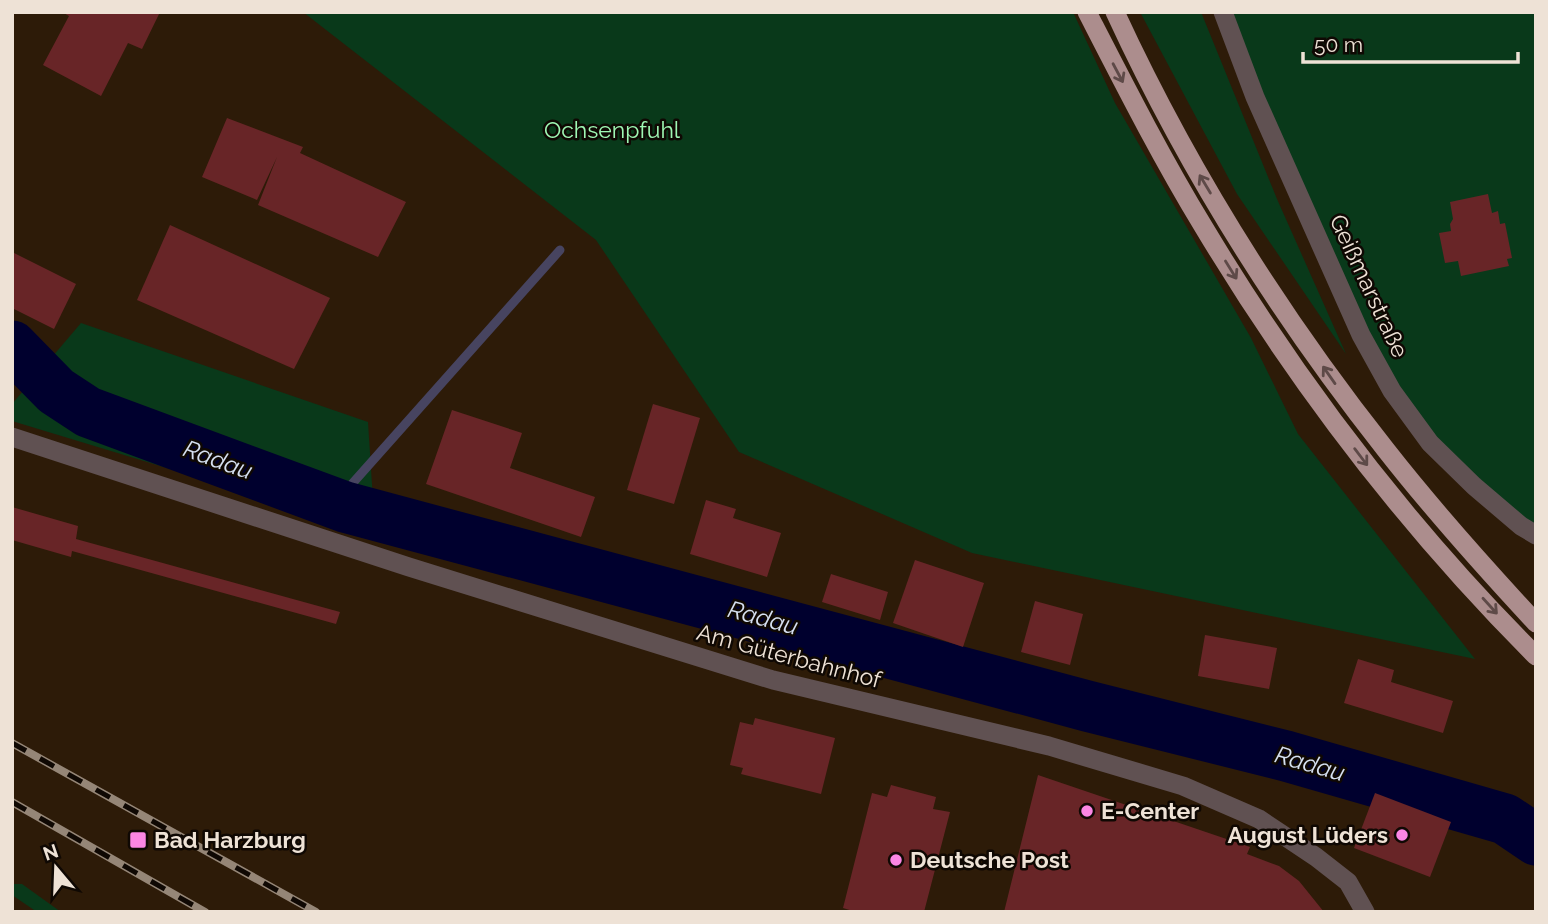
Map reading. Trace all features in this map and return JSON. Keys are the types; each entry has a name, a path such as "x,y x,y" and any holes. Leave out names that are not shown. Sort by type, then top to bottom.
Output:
{"highway":[{"path":"1087,12 1154,142 1202,226 1307,384 1373,472 1444,556 1536,656"},
{"path":"1115,12 1137,61 1199,174 1289,317 1339,390 1462,543 1536,623"}],"street":[{"name":"Geißmarstraße","path":"1223,12 1255,97 1361,335 1392,391 1430,443 1521,526 1536,535"},
{"name":"Am Güterbahnhof","path":"12,437 410,567 773,680 1049,746 1183,786 1259,819 1316,857 1348,882 1365,912"}],"green space":[{"name":"Ochsenpfuhl","path":"303,12 1073,12 1115,103 1251,338 1298,434 1475,659 972,553 739,452 596,240"},
{"path":"1140,12 1201,12 1277,199 1346,354 1237,194"},
{"path":"1223,12 1536,12 1536,535 1521,526 1392,391"},
{"path":"81,323 368,422 375,531 12,421 12,404"},
{"path":"12,884 22,884 61,912 37,912 12,895"}],"building":[{"path":"62,12 160,12 142,49 128,43 101,96 43,65 69,16"},
{"path":"227,118 303,147 300,153 406,202 378,257 258,205 277,157 257,200 202,177"},
{"path":"1488,194 1492,213 1498,211 1500,224 1505,223 1512,258 1507,259 1509,266 1461,276 1458,261 1445,263 1439,233 1451,231 1450,224 1453,219 1450,202"},
{"path":"170,225 330,298 294,369 137,300"},
{"path":"12,252 76,284 54,329 12,308"},
{"path":"653,404 700,418 674,504 627,490"},
{"path":"452,410 522,433 510,468 595,497 581,537 426,484"},
{"path":"706,500 736,509 733,518 781,533 767,577 690,554"},
{"path":"12,507 78,526 76,539 340,612 336,624 72,551 71,557 12,540"},
{"path":"915,560 984,583 963,647 893,623"},
{"path":"831,574 888,592 880,620 822,602"},
{"path":"1035,601 1083,614 1070,665 1021,652"},
{"path":"1205,635 1277,648 1269,689 1198,676"},
{"path":"1358,659 1394,670 1391,682 1453,701 1443,733 1344,703"},
{"path":"755,718 835,738 821,794 741,774 743,768 730,765 740,722 753,725"},
{"name":"E-Center","path":"1038,775 1250,847 1247,854 1279,866 1299,881 1324,912 1004,912"},
{"name":"Deutsche Post","path":"891,785 936,797 933,809 950,812 924,912 856,912 843,908 872,793 887,797"},
{"name":"August Lüders","path":"1375,793 1451,822 1430,877 1354,848"}],"waterway":[{"path":"335,503 560,250"},
{"name":"Radau","path":"12,346 56,391 88,412 345,507 1087,706 1286,756 1505,819 1536,840"}],"railway":[{"path":"12,743 316,912"},
{"path":"12,802 205,912"}],"place":[{"name":"E-Center","path":"1087,811"},
{"name":"August Lüders","path":"1402,835"},
{"name":"Bad Harzburg","path":"138,840"},
{"name":"Deutsche Post","path":"896,860"}]}
